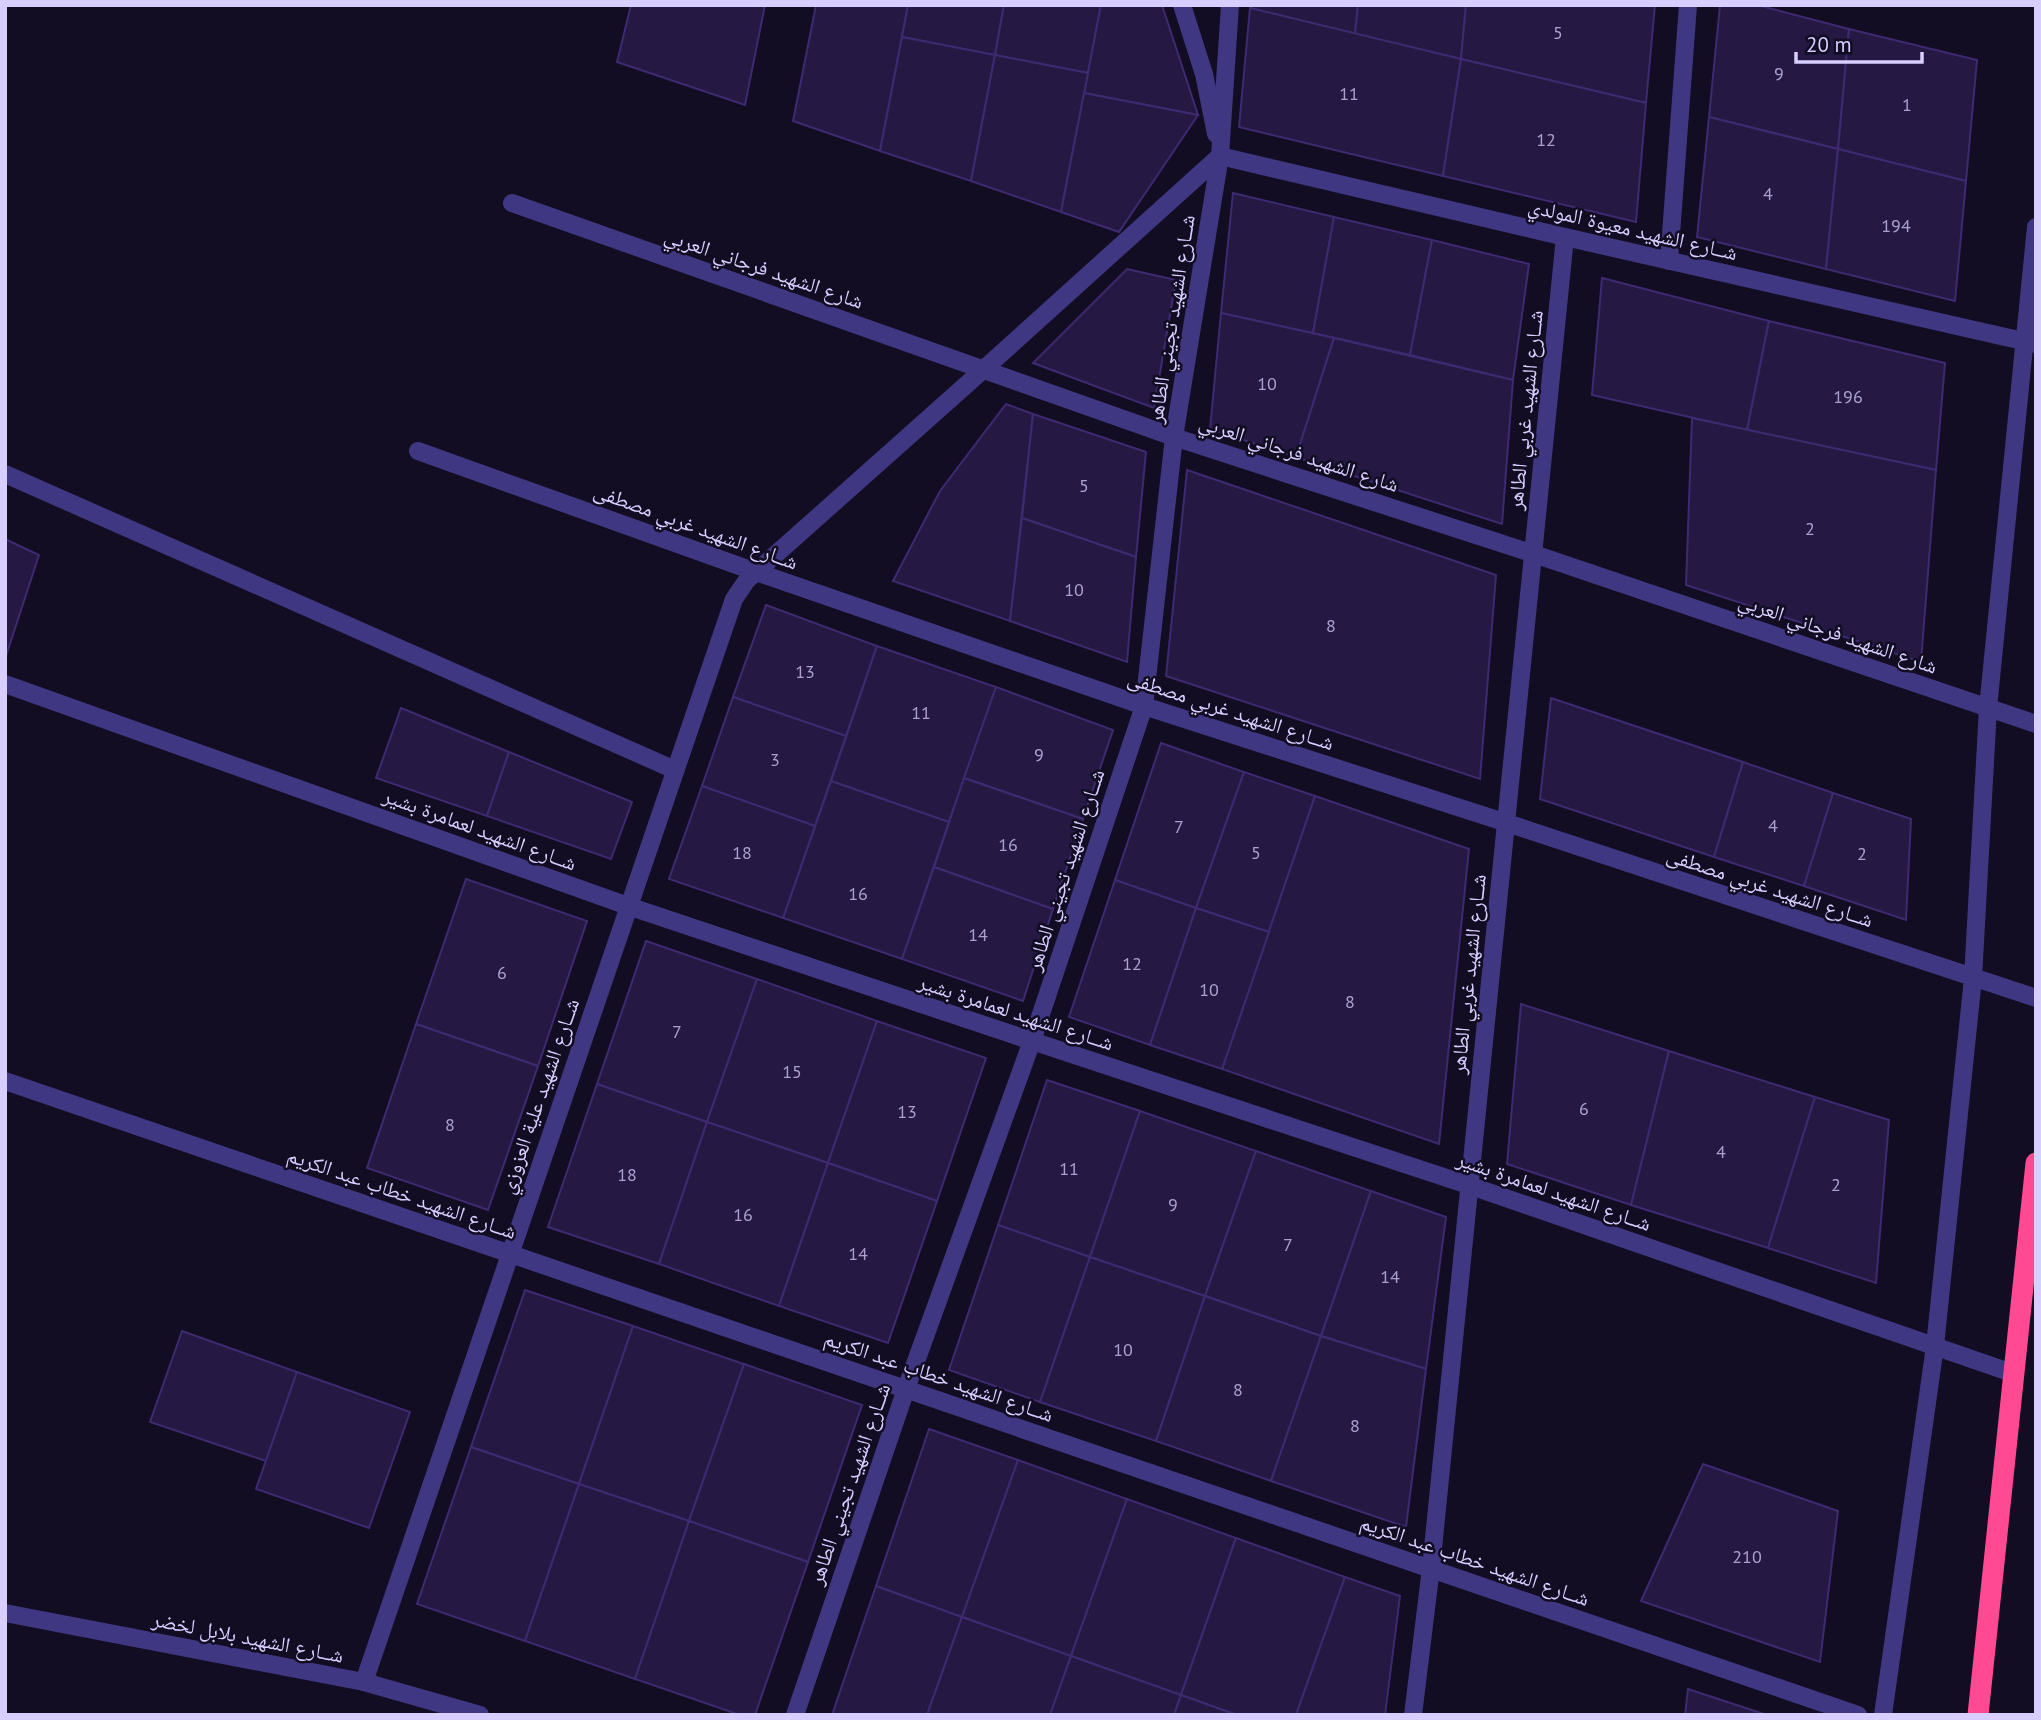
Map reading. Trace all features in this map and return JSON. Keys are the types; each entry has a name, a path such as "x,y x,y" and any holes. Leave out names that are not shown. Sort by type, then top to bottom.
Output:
{"highway":[{"path":"1978,1715 2036,1163"}],"street":[{"path":"1182,5 1204,74 1220,156"},
{"name":"شــارع الشهيد تجيني الطاهر","path":"795,1715 906,1389 1032,1041 1144,706 1174,437 1220,156 1230,5"},
{"path":"1669,261 1688,5"},
{"name":"شــارع الشهيد معيوة المولدي","path":"1220,156 2030,343"},
{"name":"شــارع الشهيد علية العزوزي","path":"364,1682 734,599 747,580 1220,156"},
{"name":"شارع الشهيد فرجاني العربي","path":"512,203 1174,437 1534,554 2036,724"},
{"path":"1884,1715 1935,1346 1973,978 1988,708 2030,343 2036,227"},
{"name":"شــارع الشهيد غربي الطاهر","path":"1413,1715 1431,1568 1565,237"},
{"name":"شــارع الشهيد غربي مصطفى","path":"418,451 756,572 1144,706 2036,998"},
{"path":"5,474 675,770"},
{"name":"شــارع الشهيد لعمامرة بشير","path":"5,684 628,905 1468,1185 2015,1374"},
{"name":"شــارع الشهيد خطاب عبد الكريم","path":"5,1081 1858,1715"},
{"name":"شــارع الشهيد بلابل لخضر","path":"5,1613 364,1682 480,1715"}],"building":[{"path":"631,5 765,5 745,105 617,62"},
{"path":"816,5 908,5 880,151 793,121"},
{"path":"908,5 1004,5 995,55 902,37"},
{"path":"1004,5 1101,5 1088,73 995,55"},
{"path":"1101,5 1162,5 1198,115 1084,93"},
{"path":"1250,5 1358,5 1355,34 1250,8"},
{"path":"1358,5 1466,5 1461,59 1355,34"},
{"path":"1466,5 1655,5 1646,103 1461,59"},
{"path":"1720,5 1757,5 1849,29 1838,149 1709,117"},
{"path":"1250,8 1461,59 1443,176 1239,127"},
{"path":"1849,29 1977,60 1966,181 1838,149"},
{"path":"902,37 995,55 971,181 880,151"},
{"path":"995,55 1088,73 1061,212 971,181"},
{"path":"1461,59 1646,103 1636,222 1443,176"},
{"path":"1084,93 1198,115 1119,232 1061,212"},
{"path":"1709,117 1838,149 1826,269 1697,237"},
{"path":"1838,149 1966,181 1955,301 1826,269"},
{"path":"1233,193 1334,217 1313,333 1221,313"},
{"path":"1334,217 1432,240 1410,355 1313,333"},
{"path":"1432,240 1529,264 1513,380 1410,355"},
{"path":"1127,269 1176,280 1154,408 1033,363"},
{"path":"1602,278 1769,321 1747,430 1592,395"},
{"path":"1221,313 1334,338 1296,457 1210,429"},
{"path":"1769,321 1945,363 1936,470 1747,430"},
{"path":"1334,338 1513,380 1502,524 1296,457"},
{"path":"1006,404 1033,414 1010,621 893,581 940,491"},
{"path":"1033,414 1146,452 1136,557 1022,518"},
{"path":"1692,418 1936,470 1921,662 1686,585"},
{"path":"1187,470 1496,575 1480,779 1166,676"},
{"path":"1022,518 1136,557 1127,662 1010,621"},
{"path":"5,539 39,555 5,659"},
{"path":"766,605 877,646 846,736 733,697"},
{"path":"877,646 996,687 949,822 831,781"},
{"path":"996,687 1113,730 1083,819 964,778"},
{"path":"733,697 846,736 815,826 702,786"},
{"path":"1551,698 1743,762 1714,857 1540,799"},
{"path":"401,708 509,752 487,816 376,778"},
{"path":"1161,743 1244,772 1196,908 1115,880"},
{"path":"509,752 632,802 611,859 487,816"},
{"path":"1743,762 1833,793 1804,886 1714,857"},
{"path":"1244,772 1315,796 1269,932 1196,908"},
{"path":"964,778 1083,819 1053,909 934,867"},
{"path":"831,781 949,822 902,959 783,918"},
{"path":"702,786 815,826 783,918 669,879"},
{"path":"1833,793 1911,819 1906,920 1804,886"},
{"path":"1315,796 1469,849 1439,1144 1222,1069"},
{"path":"934,867 1053,909 1023,1001 902,959"},
{"path":"466,879 587,921 538,1066 416,1024"},
{"path":"1115,880 1196,908 1150,1045 1069,1017"},
{"path":"1196,908 1269,932 1222,1069 1150,1045"},
{"path":"646,941 757,979 707,1122 597,1084"},
{"path":"757,979 877,1021 828,1163 707,1122"},
{"path":"1521,1004 1669,1051 1631,1205 1507,1164"},
{"path":"877,1021 986,1058 937,1201 828,1163"},
{"path":"416,1024 538,1066 488,1210 367,1168"},
{"path":"1669,1051 1815,1097 1768,1248 1631,1205"},
{"path":"1047,1080 1140,1111 1090,1257 998,1225"},
{"path":"597,1084 707,1122 659,1264 548,1227"},
{"path":"1815,1097 1889,1120 1876,1283 1768,1248"},
{"path":"1140,1111 1256,1151 1205,1296 1090,1257"},
{"path":"707,1122 828,1163 779,1306 659,1264"},
{"path":"1256,1151 1371,1191 1321,1336 1205,1296"},
{"path":"828,1163 937,1201 888,1343 779,1306"},
{"path":"1371,1191 1446,1217 1426,1369 1321,1336"},
{"path":"998,1225 1090,1257 1040,1402 949,1370"},
{"path":"1090,1257 1205,1296 1156,1441 1040,1402"},
{"path":"525,1290 633,1326 579,1484 471,1447"},
{"path":"1205,1296 1321,1336 1271,1481 1156,1441"},
{"path":"633,1326 744,1364 689,1521 579,1484"},
{"path":"182,1331 297,1372 266,1461 150,1422"},
{"path":"1321,1336 1426,1369 1406,1527 1271,1481"},
{"path":"744,1364 862,1405 808,1562 689,1521"},
{"path":"297,1372 410,1412 369,1528 256,1489"},
{"path":"929,1429 1018,1460 962,1617 876,1586"},
{"path":"471,1447 579,1484 525,1641 417,1604"},
{"path":"1018,1460 1127,1499 1071,1656 962,1617"},
{"path":"1703,1464 1838,1511 1820,1662 1641,1601"},
{"path":"579,1484 689,1521 635,1679 525,1641"},
{"path":"1127,1499 1236,1538 1181,1695 1071,1656"},
{"path":"689,1521 808,1562 755,1715 740,1715 635,1679"},
{"path":"1236,1538 1345,1577 1296,1715 1237,1715 1181,1695"},
{"path":"1345,1577 1400,1596 1385,1715 1296,1715"},
{"path":"876,1586 962,1617 927,1715 832,1715"},
{"path":"962,1617 1071,1656 1050,1715 927,1715"},
{"path":"1071,1656 1181,1695 1174,1715 1050,1715"},
{"path":"1688,1689 1767,1715 1685,1715"},
{"path":"1181,1695 1237,1715 1174,1715"}]}
